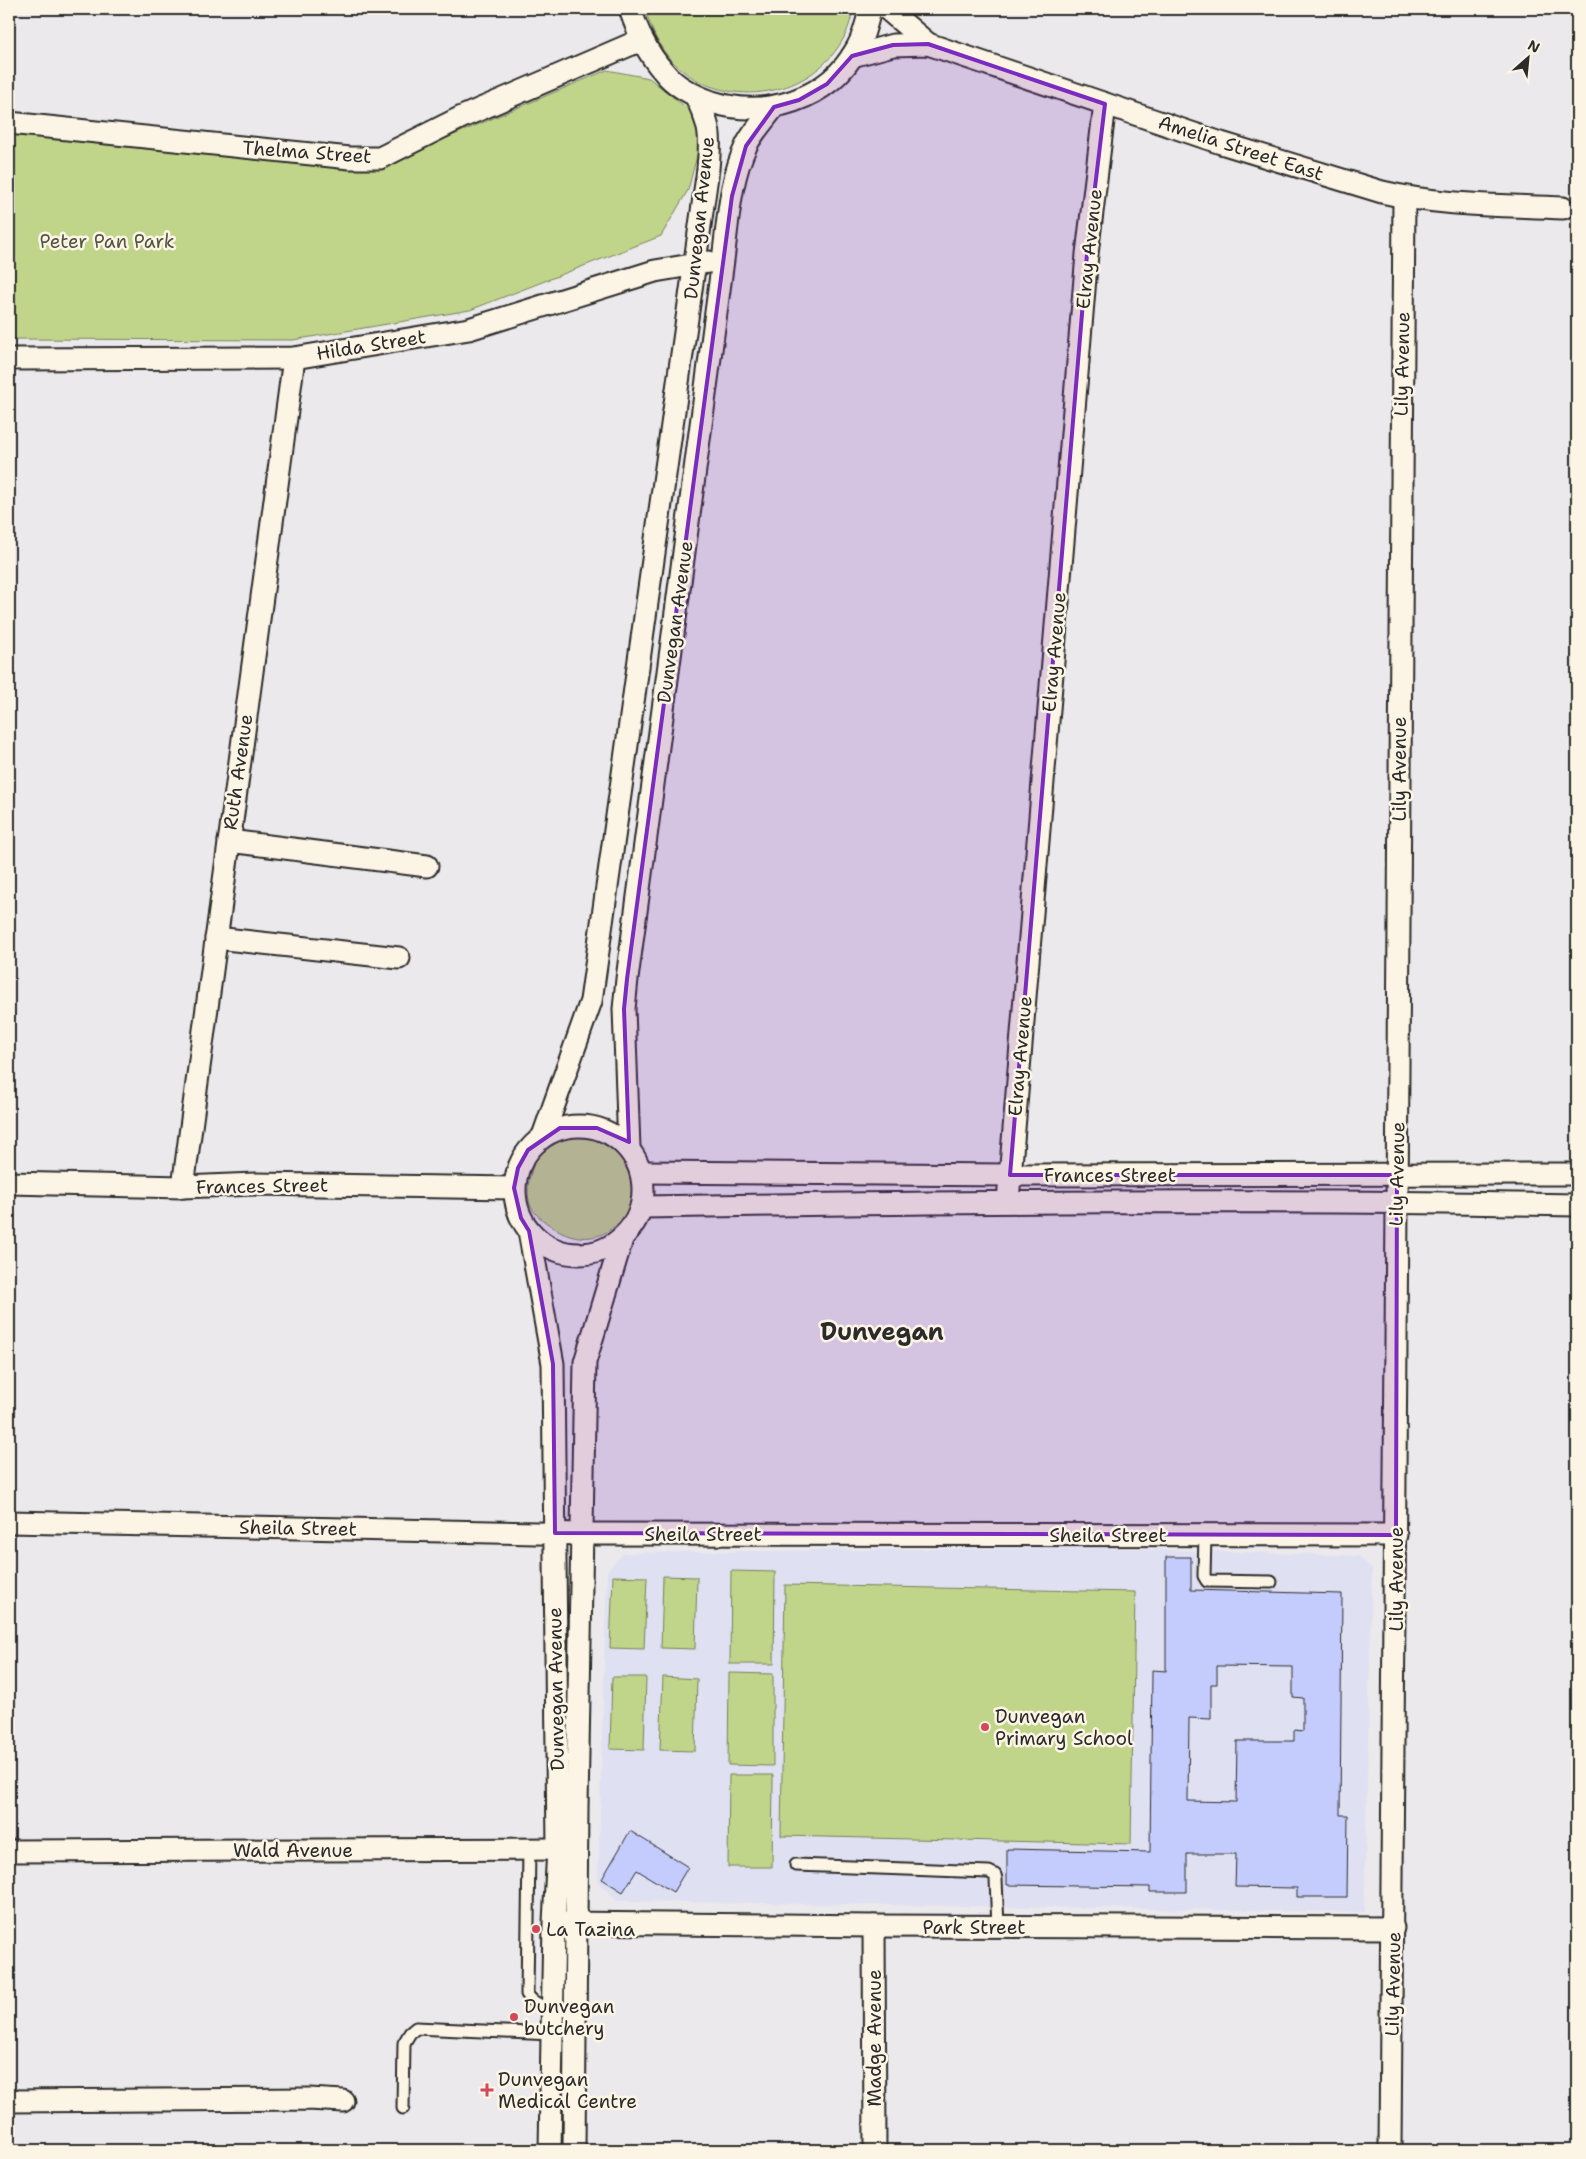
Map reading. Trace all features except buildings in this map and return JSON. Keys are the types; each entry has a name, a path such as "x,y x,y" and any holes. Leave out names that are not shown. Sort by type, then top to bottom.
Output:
{"street":[{"path":"630,9 641,40 664,74 696,96 731,108 767,109 798,100 826,84 852,56 865,32 870,9"},
{"name":"Amelia Street East","path":"887,9 928,44"},
{"name":"Thelma Street","path":"9,123 350,158 380,158 462,117 641,40"},
{"name":"Amelia Street East","path":"852,56 893,45 928,44 1104,104 1332,178 1404,197 1450,202 1563,208"},
{"name":"Dunvegan Avenue","path":"543,1136 590,1001 696,263 711,136 706,118 696,96"},
{"name":"Elray Avenue","path":"1008,1201 1087,254 1104,104"},
{"name":"Dunvegan Avenue","path":"629,1148 624,1009 723,260 732,196 740,160 751,137 774,107"},
{"name":"Lily Avenue","path":"1390,2150 1396,1535 1396,1202 1404,197"},
{"name":"Hilda Street","path":"9,359 294,358 469,329 654,271 723,260"},
{"name":"Ruth Avenue","path":"183,1187 294,358"},
{"path":"654,546 684,551"},
{"path":"634,693 665,697"},
{"path":"229,841 427,866"},
{"path":"611,855 643,860"},
{"path":"216,938 399,958"},
{"path":"590,1001 624,1009"},
{"path":"578,1125 597,1128 614,1136 629,1148 642,1172 644,1190 642,1207 634,1225 622,1239 604,1250 584,1254 564,1253 544,1244 529,1231 521,1218 516,1204 514,1188 518,1168 528,1150 543,1136 560,1128 578,1125"},
{"name":"Frances Street","path":"642,1172 1010,1175 1577,1174"},
{"name":"Frances Street","path":"9,1183 183,1187 255,1184 514,1188"},
{"name":"Frances Street","path":"642,1207 1008,1201 1396,1202 1577,1205"},
{"name":"Dunvegan Avenue","path":"529,1231 553,1364 554,1533 568,1849 576,1924 574,2150"},
{"name":"Dunvegan Avenue","path":"550,2150 554,1922 568,1849 582,1534 585,1362 622,1239"},
{"path":"553,1364 585,1362"},
{"name":"Sheila Street","path":"9,1522 582,1534 1396,1535"},
{"name":"Wald Avenue","path":"9,1850 568,1849"},
{"name":"Park Street","path":"554,1922 576,1924 1393,1928"},
{"name":"Madge Avenue","path":"874,1926 874,2150"},
{"path":"9,2101 300,2099 343,2101"}],"lane":[{"path":"1205,1535 1204,1576 1207,1581 1271,1582"},
{"path":"529,1850 527,1994 530,2000 535,2003 552,2009 575,2012"},
{"path":"796,1865 989,1872 995,1875 996,1879 998,1927"},
{"path":"403,2108 404,2043 410,2032 416,2028 552,2034"}],"highlighted area":[{"path":"928,44 1105,104 1087,254 1010,1175 1397,1175 1396,1535 555,1533 553,1364 529,1231 521,1218 514,1188 518,1168 528,1150 560,1128 597,1128 629,1142 624,1009 627,979 732,196 746,146 774,107 799,100 827,84 852,56 893,45"}],"shaded area":[{"name":"Dunvegan Primary School","path":"1080,1547 1359,1556 1372,1569 1364,1912 617,1901 598,1882 607,1571 623,1553"}],"green space":[{"path":"645,9 853,9 842,41 827,61 808,76 786,86 763,92 739,92 715,88 693,78 673,62 659,44"},
{"name":"Peter Pan Park","path":"607,70 649,78 693,113 701,140 688,190 661,236 470,310 293,340 9,339 9,135 378,167"},
{"path":"589,1135 615,1149 629,1169 632,1191 626,1212 612,1229 591,1237 566,1234 537,1215 531,1207 528,1187 533,1165 545,1147 552,1141 570,1136"},
{"path":"731,1571 775,1572 774,1664 730,1664"},
{"path":"613,1576 647,1577 644,1649 610,1648"},
{"path":"663,1576 697,1577 695,1649 661,1648"},
{"path":"785,1585 1135,1592 1131,1844 781,1836"},
{"path":"729,1673 773,1674 773,1766 728,1765"},
{"path":"612,1677 646,1677 644,1750 610,1749"},
{"path":"663,1677 697,1679 695,1751 660,1750"},
{"path":"729,1775 773,1775 772,1867 728,1867"}],"place":[{"name":"Dunvegan Primary School","path":"985,1727"},
{"name":"La Tazina","path":"536,1929"},
{"name":"Dunvegan butchery","path":"514,2017"},
{"name":"Dunvegan Medical Centre","path":"487,2090"}],"district":[{"name":"Dunvegan","path":"882,1332"}]}
